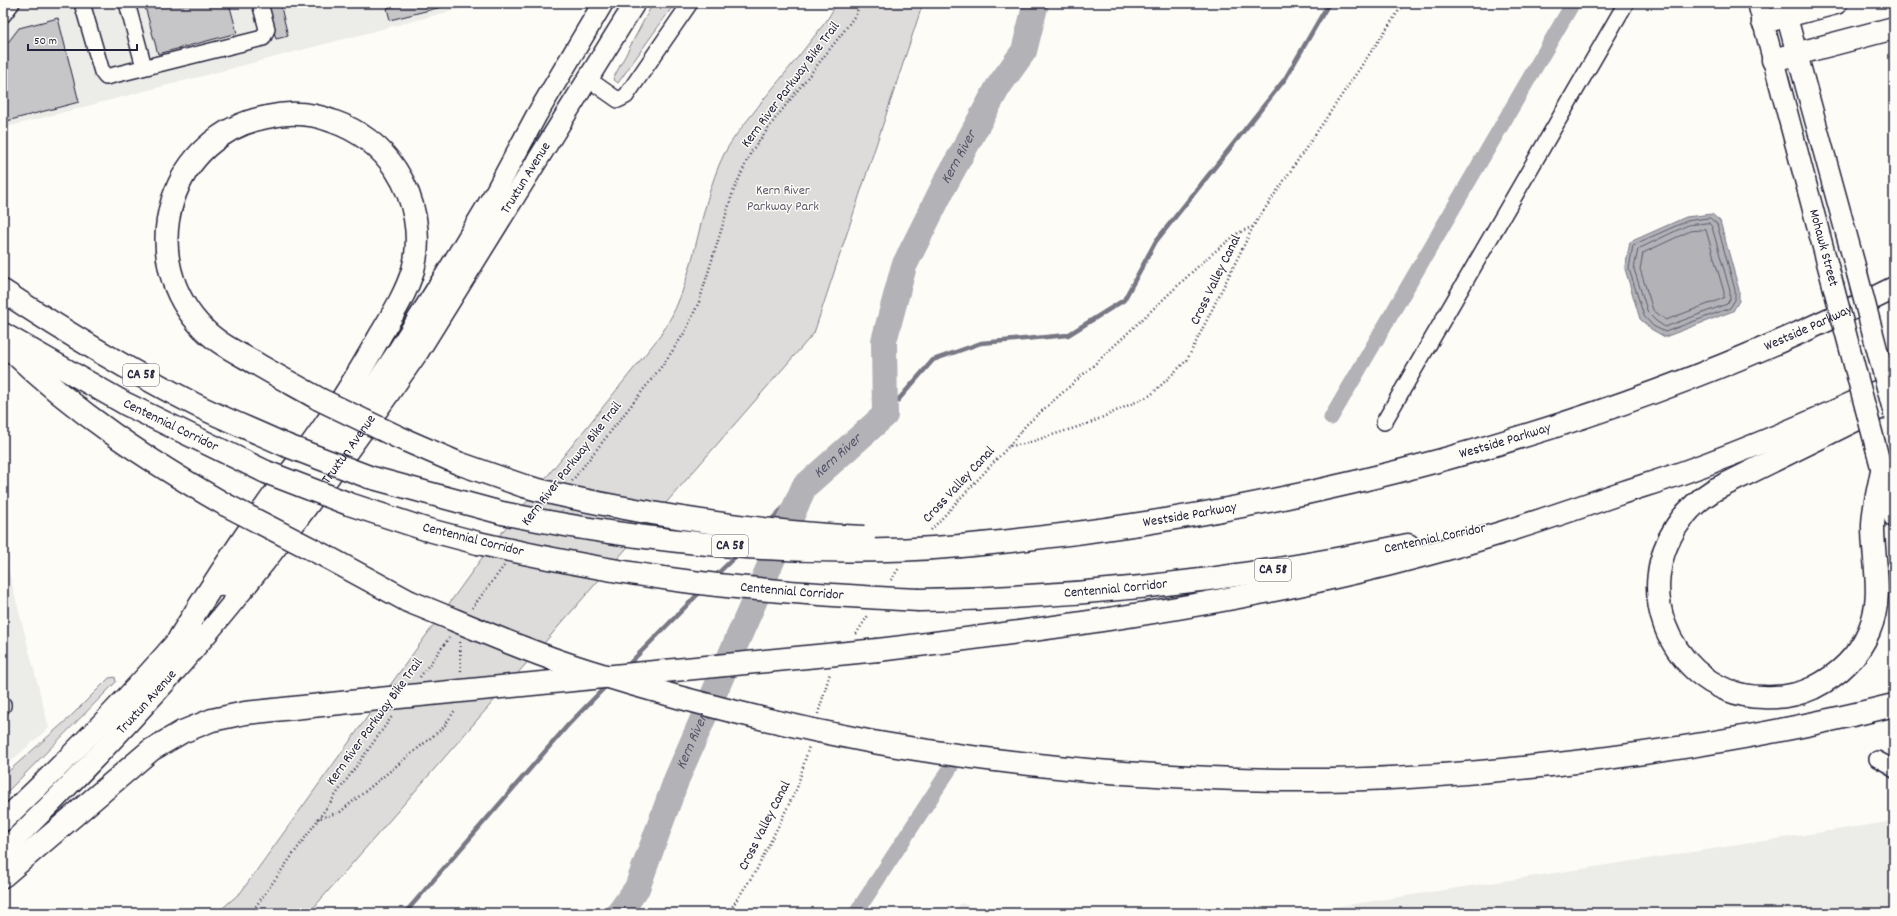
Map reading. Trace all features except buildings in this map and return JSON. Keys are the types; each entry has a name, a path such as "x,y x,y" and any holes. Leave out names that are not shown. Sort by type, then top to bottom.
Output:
{"highway":[{"path":"1760,13 1836,3"},
{"path":"1772,60 1894,28"},
{"path":"180,637 240,544 323,428 352,384 400,302 410,279 415,258 416,225 408,193 401,178 381,152 356,132 326,118 293,114 277,115 260,118 233,128 208,146 189,167 175,191 170,207 167,223 167,256 170,272 181,300 207,332 228,348 319,399 398,437 458,464 548,493 611,506 718,524 855,537 964,543"},
{"path":"1667,387 1804,321 1894,272"},
{"name":"Westside Parkway","path":"964,543 1097,531 1200,515 1357,482 1487,447 1562,424 1667,387 1814,326 1894,288"},
{"name":"CA 58","path":"3,291 55,326 195,404 285,445 369,477 502,513 597,531 731,547 816,551 873,551 964,543"},
{"name":"Centennial Corridor","path":"3,334 126,404 266,472 349,504 425,529 545,558 678,580 810,594 919,600 1082,594 1168,585 1272,570 1464,534 1543,515 1621,493"},
{"path":"3,342 56,390 126,444 167,471 226,505 408,601 506,641 589,671 763,719 839,735 930,751 1097,771 1178,777 1296,780 1356,779 1475,772 1570,763 1688,747 1786,729 1894,704"},
{"path":"3,876 151,750 182,732 212,720 245,713 878,650 1116,619 1293,586 1446,550 1507,532 1679,474 1771,438 1894,384"},
{"path":"1882,470 1873,525 1878,588 1877,602 1869,631 1862,645 1843,669 1822,683 1798,693 1785,696 1758,697 1732,693 1709,681 1689,664 1680,654 1667,632 1662,620 1658,596 1658,584 1662,558 1671,535 1684,515 1703,497 1714,490 1894,401"}],"main road":[{"name":"Truxtun Avenue","path":"3,821 96,731 180,637 228,580 365,400 446,274 603,3"},
{"path":"588,80 588,63 623,3"},
{"name":"Truxtun Avenue","path":"3,851 125,727 165,683 272,553 383,403 419,350 635,3"},
{"name":"Mohawk Street","path":"1785,10 1894,414"},
{"name":"Mohawk Street","path":"1760,13 1894,517"}],"street":[{"path":"3,15 12,3"},
{"path":"82,3 103,76 106,77 263,38 267,30 260,3"},
{"path":"127,3 144,68"},
{"path":"588,80 618,100 626,96 690,3"},
{"path":"1384,422 1626,3"},
{"path":"1877,759 1892,767 1894,770"}],"path":[{"name":"Kern River Parkway Bike Trail","path":"568,485 665,362 685,332 699,302 733,192 751,152 774,119 844,31 856,14 860,3"},
{"name":"Cross Valley Canal","path":"928,534 1009,446 1024,444 1090,423 1151,395 1187,360 1254,225 1404,3"},
{"path":"1009,446 1026,425 1096,363 1207,258 1238,233 1254,225"},
{"path":"889,583 902,564"},
{"path":"471,609 505,566"},
{"path":"855,636 872,610"},
{"name":"Kern River Parkway Bike Trail","path":"419,679 452,634"},
{"path":"460,639 461,677"},
{"path":"816,720 829,675 833,668"},
{"path":"317,819 340,812 444,727 454,712 456,705"},
{"name":"Kern River Parkway Bike Trail","path":"251,913 396,711"},
{"name":"Cross Valley Canal","path":"728,913 757,869 797,788 810,743"}],"shaded area":[{"path":"3,3 482,3 3,128"},
{"path":"3,549 49,728 3,768"},
{"path":"1894,821 1894,913 1295,913"},
{"path":"961,903 989,913 953,913"}],"green space":[{"path":"653,3 675,3 618,83 613,79"},
{"name":"Kern River Parkway Park","path":"837,3 923,3 814,333 309,913 217,913 241,892 487,551 660,336 682,293 707,199 724,154 732,140 827,20"},
{"path":"115,677 116,682 3,796 3,776 68,719 109,678"}],"water":[{"path":"1712,214 1720,221 1739,290 1739,301 1733,311 1665,337 1651,329 1640,319 1625,269 1630,242 1686,217"}],"waterway":[{"name":"Kern River","path":"619,913 637,888 677,778 804,487 885,415 884,341 904,266 945,184 998,87 1024,51 1036,3"},
{"path":"885,415 933,360 981,343 1068,335 1124,300 1156,241 1285,79 1329,3"},
{"path":"1331,418 1573,3"},
{"path":"768,523 804,487"},
{"path":"713,578 738,554"},
{"path":"625,668 701,591"},
{"path":"405,913 568,725 608,684"},
{"path":"856,913 951,767"}]}
